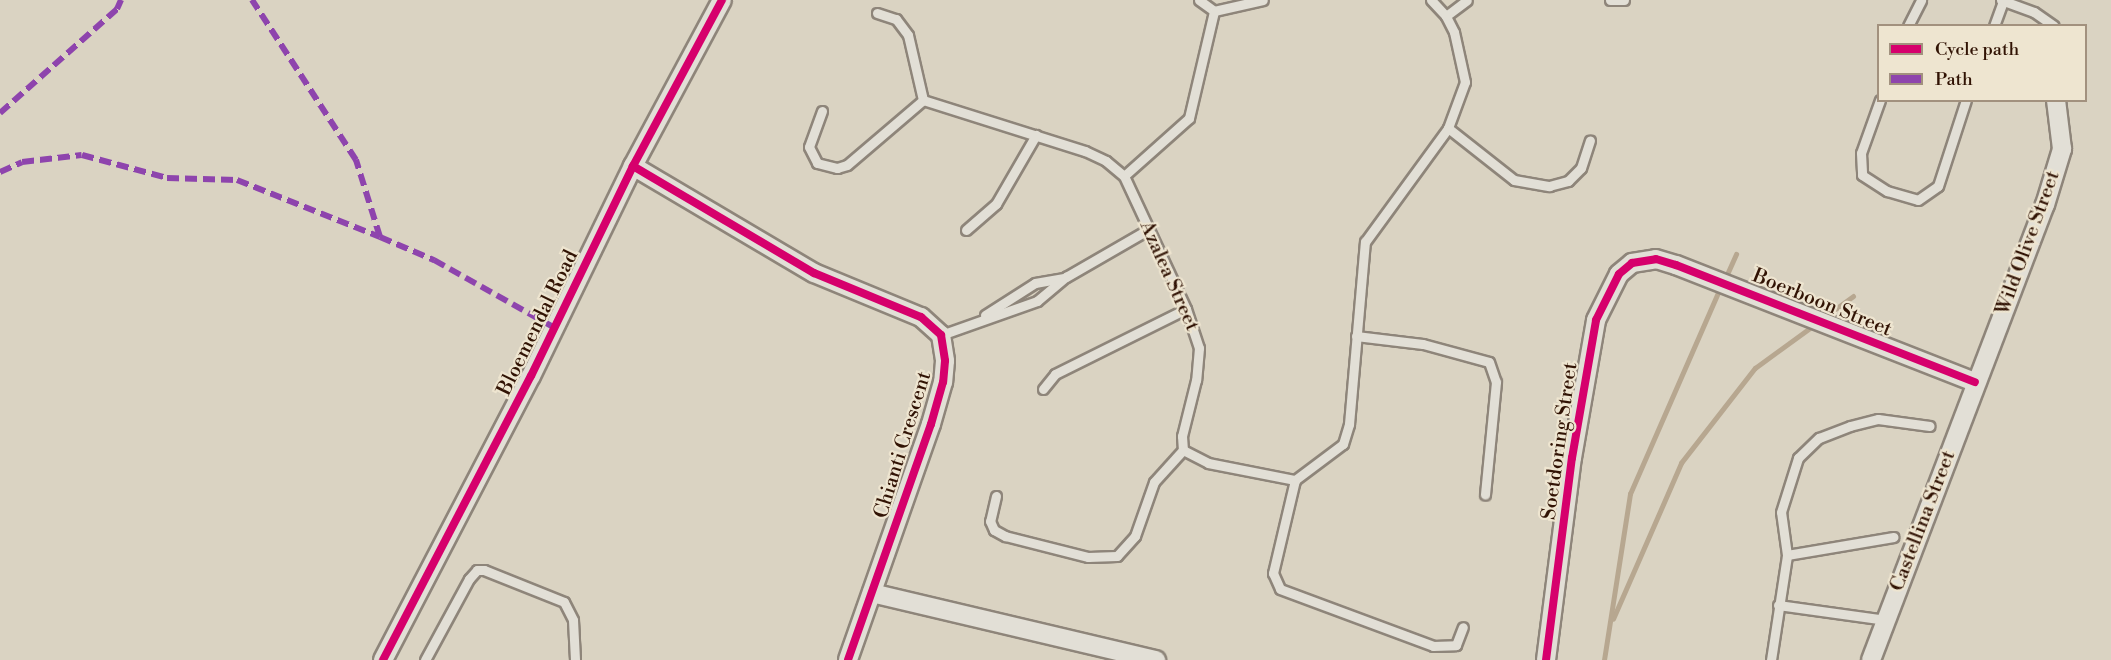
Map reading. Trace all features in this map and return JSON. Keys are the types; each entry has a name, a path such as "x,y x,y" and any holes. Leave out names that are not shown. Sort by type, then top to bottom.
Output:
{"street":[{"name":"Bloemendal Road","path":"383,660 531,376 633,166 722,0"},
{"name":"Wild Olive Street","path":"1975,382 2056,170 2062,133 2056,102"},
{"path":"633,166 814,273 921,317 941,335"},
{"name":"Boerboon Street","path":"1656,259 1796,309 1975,382"},
{"name":"Soetdoring Street","path":"1546,660 1572,458 1596,320 1619,274 1632,263 1656,259"},
{"name":"Chianti Crescent","path":"848,660 943,382 945,361 941,335"},
{"name":"Castellina Street","path":"1871,660 1975,382"},
{"path":"872,593 1156,660"}],"lane":[{"path":"1199,0 1214,11 1263,0"},
{"path":"1431,0 1446,16 1454,32 1465,82 1448,128 1365,242 1347,436 1337,450 1295,480 1273,573 1280,589 1433,646 1456,645 1463,627"},
{"path":"1446,16 1467,0"},
{"path":"1610,0 1624,0"},
{"path":"1909,24 1921,0"},
{"path":"1995,24 2002,0 2034,12 2051,24"},
{"path":"923,100 1085,151 1106,161 1124,176 1189,118 1214,11"},
{"path":"877,13 896,19 908,34 923,100"},
{"path":"822,111 809,147 817,162 837,168 847,165 923,100"},
{"path":"1879,102 1861,153 1862,175 1887,191 1918,200 1938,186 1965,102"},
{"path":"1448,128 1514,180 1549,186 1568,182 1581,168 1590,140"},
{"path":"966,230 996,204 1036,135"},
{"name":"Azalea Street","path":"1124,176 1186,309 1199,348 1200,362 1182,436 1183,450"},
{"path":"941,335 981,318 1037,301 1066,277 1149,229"},
{"path":"981,318 1035,283 1066,277"},
{"path":"1043,389 1055,374 1186,309"},
{"path":"1356,336 1424,344 1489,362 1496,382 1485,494"},
{"path":"1772,660 1778,605 1787,555 1781,512 1794,467 1806,449 1819,438 1878,419 1930,426"},
{"path":"996,496 990,521 994,530 1005,536 1088,557 1117,556 1135,536 1154,482 1183,450 1208,463 1295,480"},
{"path":"1787,555 1893,537"},
{"path":"425,660 469,579 477,570 484,570 564,602 573,620 575,660"},
{"path":"1778,605 1886,620"}],"waterway":[{"path":"1725,279 1736,254"},
{"path":"1604,660 1630,494 1721,286"},
{"path":"1823,318 1853,296"},
{"path":"1613,619 1681,463 1755,368 1814,325"}],"marked path":[{"path":"0,113 117,9 121,0"},
{"path":"0,172 22,162 82,155 167,178 237,180 380,237 356,160 252,0"},
{"path":"380,237 434,260 555,328"}],"cycle path":[{"path":"383,660 531,376 633,166 722,0"},
{"path":"633,166 814,273 921,317 941,335 945,361 943,382 931,424 848,660"},
{"path":"1546,660 1572,458 1596,320 1619,274 1632,263 1656,259 1676,265 1975,382"}]}
